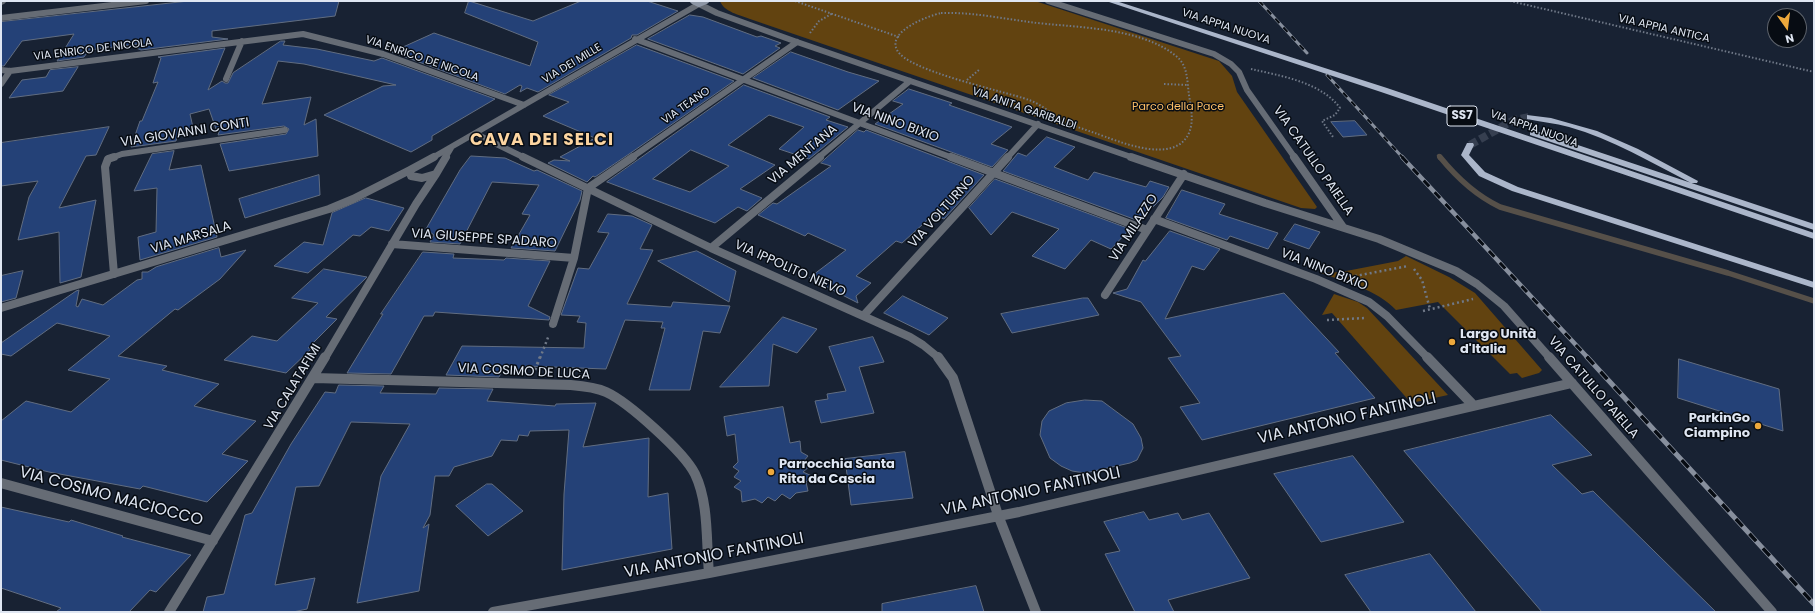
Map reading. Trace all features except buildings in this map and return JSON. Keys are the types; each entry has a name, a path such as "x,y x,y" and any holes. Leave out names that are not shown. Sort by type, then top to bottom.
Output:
{"main road":[{"name":"VIA APPIA NUOVA","path":"1109,1 1384,90 1814,236"},
{"name":"VIA APPIA NUOVA","path":"1129,1 1392,85 1814,227"},
{"path":"1530,117 1550,118 1580,127 1630,149 1726,197"},
{"path":"1470,145 1466,155 1482,174 1515,189 1814,285"}],"street":[{"path":"1,18 146,1"},
{"path":"693,1 702,3"},
{"path":"1048,1 1214,54 1236,66"},
{"name":"VIA DEI MILLE","path":"410,170 476,134 635,39 702,3"},
{"name":"VIA ANITA GARIBALDI","path":"702,3 717,13 797,42 1343,228"},
{"name":"VIA ENRICO DE NICOLA","path":"1,70 10,71 293,35 314,36 384,54 524,105"},
{"name":"VIA NINO BIXIO","path":"635,39 741,80 1147,230"},
{"path":"226,79 242,41"},
{"name":"VIA TEANO","path":"588,188 797,42"},
{"name":"VIA CATULLO PAIELLA","path":"1236,66 1240,71 1247,90 1343,228 1379,239 1438,263 1470,280 1492,295 1510,313 1572,383 1772,612"},
{"path":"1,84 10,71"},
{"name":"VIA MENTANA","path":"711,248 910,80"},
{"name":"VIA VOLTURNO","path":"864,315 1038,124"},
{"name":"VIA GIOVANNI CONTI","path":"114,274 105,167 108,159 122,154 285,130"},
{"name":"VIA IPPOLITO NIEVO","path":"476,134 711,248 864,315 917,340 931,350 944,363 956,384 998,516 1036,612"},
{"path":"410,170 411,176 415,178 436,174 451,148"},
{"name":"VIA MARSALA","path":"1,308 322,211 345,203 410,170"},
{"name":"VIA CALATAFIMI","path":"169,612 314,378 392,244 436,174"},
{"name":"VIA MILAZZO","path":"1105,294 1184,174"},
{"name":"VIA MARSALA","path":"385,184 415,178"},
{"path":"553,324 574,258 588,188"},
{"name":"VIA NINO BIXIO","path":"1154,219 1316,279 1360,297 1387,316 1473,405"},
{"name":"VIA GIUSEPPE SPADARO","path":"392,244 574,258"},
{"name":"VIA COSIMO DE LUCA","path":"314,378 529,383 584,386 609,394 682,455 694,472 700,487 709,573"},
{"name":"VIA ANTONIO FANTINOLI","path":"493,612 709,573 998,516 1572,383"},
{"name":"VIA COSIMO MACIOCCO","path":"1,483 213,541"}],"path":[{"path":"795,1 899,37"},
{"name":"VIA APPIA ANTICA","path":"1510,1 1814,72"},
{"path":"948,12 974,14 1122,34 1158,45 1176,55 1184,66 1193,115 1192,126 1187,137 1180,144 1170,148 1160,149 1133,146 1068,124 1040,105 967,80 910,61 897,50 896,43 902,31 919,20 936,14 948,12"},
{"path":"807,35 815,28 819,21 833,13"},
{"path":"1236,66 1264,72 1309,86 1329,95 1340,108 1335,115 1322,121 1333,137"},
{"path":"967,80 980,69"},
{"path":"1164,84 1188,84"},
{"path":"1342,278 1406,267 1410,264 1422,280 1430,309"},
{"path":"1423,311 1492,295"},
{"path":"1327,320 1387,316"},
{"path":"529,383 553,324"}],"green space":[{"name":"Parco della Pace","path":"720,1 1035,1 1219,61 1232,76 1237,92 1317,207 1315,209 1301,208 750,19 725,8"},
{"path":"1406,256 1449,277 1475,293 1542,370 1539,373 1522,378 1517,373 1510,374 1438,302 1396,310 1380,297 1370,292 1321,273 1341,272 1398,261"},
{"path":"1334,294 1358,302 1367,308 1448,395 1411,403 1332,313 1322,315"}],"waterway":[{"path":"1440,157 1467,185 1482,197 1500,207 1728,273 1814,301"}],"tunnel":[{"path":"1470,145 1514,120 1530,117"}],"railway":[{"path":"1259,1 1307,53"},
{"path":"1327,75 1403,158"},
{"path":"1402,157 1588,358"},
{"path":"1587,357 1814,604"}],"place":[{"name":"Largo Unità d'Italia","path":"1452,342"},
{"name":"ParkinGo Ciampino","path":"1758,426"},
{"name":"Parrocchia Santa Rita da Cascia","path":"771,472"}],"district":[{"name":"CAVA DEI SELCI","path":"542,141"}]}
